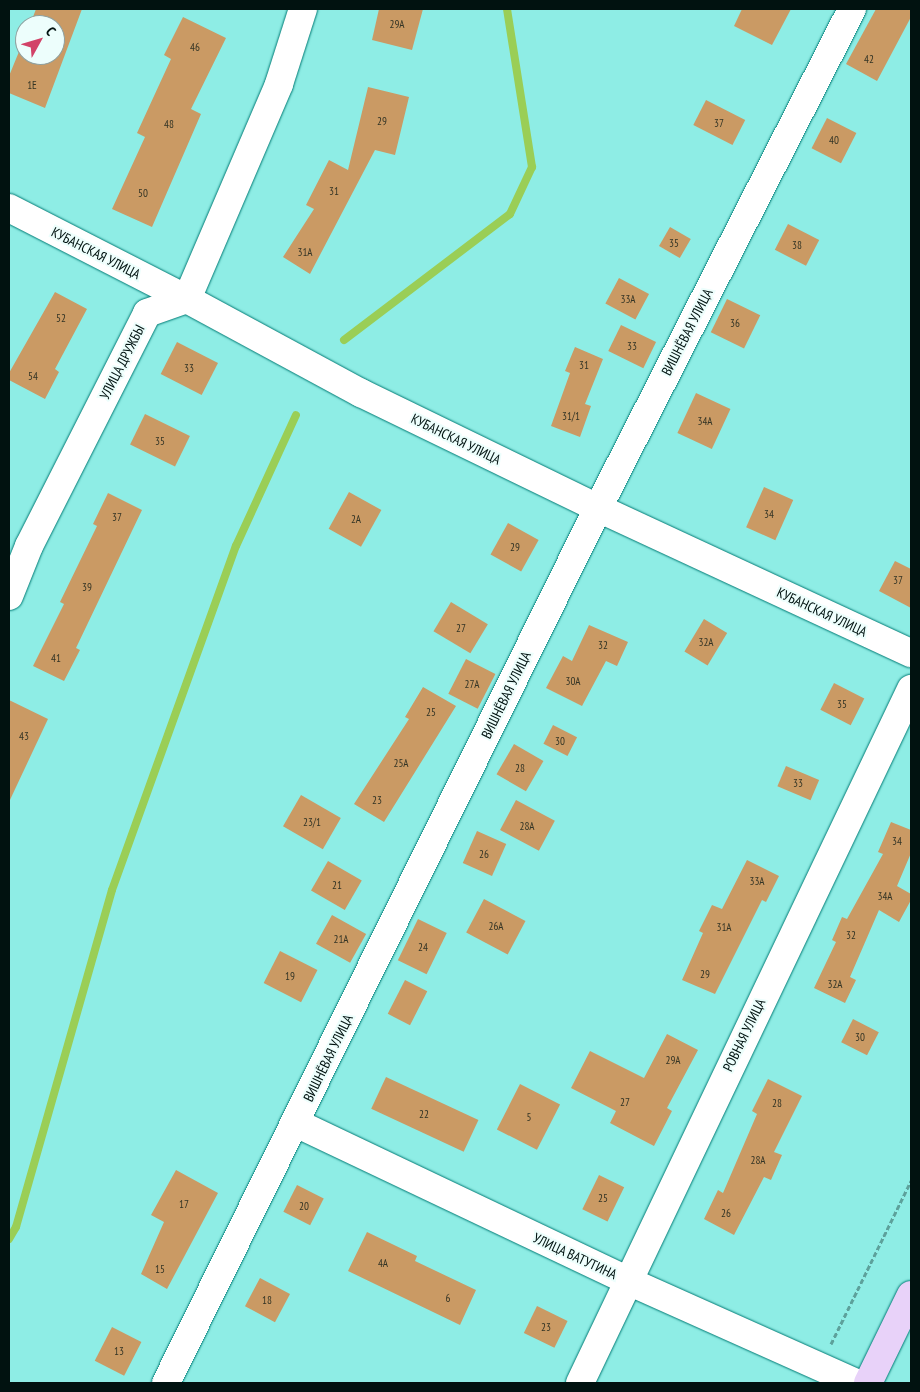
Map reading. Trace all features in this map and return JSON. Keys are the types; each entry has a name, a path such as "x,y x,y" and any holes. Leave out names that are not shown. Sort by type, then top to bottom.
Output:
{"main road":[{"path":"868,1383 911,1295"}],"street":[{"path":"187,299 279,84 303,9"},
{"name":"ВИШНЁВАЯ УЛИЦА","path":"166,1383 598,508 852,9"},
{"name":"КУБАНСКАЯ УЛИЦА","path":"9,208 187,299 361,393 598,508 911,653"},
{"name":"УЛИЦА ДРУЖБЫ","path":"9,596 29,546 147,313 187,299"},
{"name":"РОВНАЯ УЛИЦА","path":"580,1383 911,689"},
{"name":"УЛИЦА ВАТУТИНА","path":"296,1123 628,1281 819,1369 856,1383"}],"path":[{"path":"819,1369 911,1181"}],"building":[{"path":"36,9 82,9 65,54 65,15 34,15"},
{"path":"379,9 423,9 412,50 372,40"},
{"path":"742,9 791,9 772,45 734,26"},
{"path":"876,9 911,9 911,17 877,81 846,64"},
{"path":"183,17 226,38 191,109 201,114 152,227 112,209 145,137 137,133 171,59 164,55"},
{"path":"15,61 15,65 61,65 45,108 9,93 9,76"},
{"path":"368,87 409,97 395,155 375,150 310,274 283,257 314,209 306,205 329,160 348,170"},
{"path":"706,100 745,120 732,145 693,125"},
{"path":"827,118 856,133 841,163 812,148"},
{"path":"788,224 819,240 806,266 775,250"},
{"path":"670,227 691,239 680,258 659,246"},
{"path":"619,278 649,294 635,320 605,304"},
{"path":"55,292 87,309 55,369 59,372 45,399 9,380 9,373"},
{"path":"727,299 760,315 744,348 711,332"},
{"path":"621,325 656,342 643,368 608,351"},
{"path":"177,342 218,363 202,395 161,374"},
{"path":"575,347 603,359 585,404 591,406 580,437 551,426 570,373 565,371"},
{"path":"696,393 730,409 712,449 677,433"},
{"path":"145,414 190,436 175,466 130,445"},
{"path":"764,487 793,500 775,540 746,527"},
{"path":"349,492 381,510 361,547 329,529"},
{"path":"108,493 142,510 76,648 80,650 64,681 33,666 64,604 60,602 97,526 93,524"},
{"path":"508,523 539,540 521,571 491,554"},
{"path":"895,561 911,569 911,608 879,591"},
{"path":"451,602 488,624 470,653 433,631"},
{"path":"704,619 727,633 708,665 684,652"},
{"path":"589,625 628,642 617,666 606,661 582,706 546,688 563,656 572,661"},
{"path":"466,659 495,674 478,709 448,694"},
{"path":"834,683 864,698 851,725 820,710"},
{"path":"423,687 456,706 384,822 354,804 409,719 405,717"},
{"path":"9,700 48,719 9,802"},
{"path":"553,725 577,737 568,756 543,744"},
{"path":"514,744 543,761 526,791 496,774"},
{"path":"786,766 819,780 811,800 777,786"},
{"path":"301,795 341,818 323,849 283,826"},
{"path":"516,800 555,821 539,851 500,830"},
{"path":"891,822 911,830 911,853 897,886 911,894 911,900 899,922 879,910 850,977 856,980 845,1003 814,988 836,942 832,940 842,917 847,919 883,854 878,852"},
{"path":"477,831 506,844 492,876 463,863"},
{"path":"747,860 779,876 766,902 762,900 715,994 682,980 703,933 699,931 712,905 722,909"},
{"path":"328,861 362,880 345,910 311,890"},
{"path":"484,899 525,921 508,955 466,933"},
{"path":"332,915 366,934 350,963 316,944"},
{"path":"418,919 447,933 427,974 398,960"},
{"path":"280,951 317,970 301,1002 264,983"},
{"path":"405,980 427,991 410,1025 388,1014"},
{"path":"853,1019 879,1032 867,1055 841,1042"},
{"path":"667,1034 698,1050 667,1108 672,1111 654,1146 610,1123 616,1111 571,1088 590,1051 644,1078"},
{"path":"386,1077 478,1120 464,1152 371,1109"},
{"path":"768,1079 802,1096 774,1152 782,1155 771,1180 764,1177 734,1235 704,1219 718,1190 723,1193 757,1114 752,1111"},
{"path":"520,1084 560,1104 537,1150 497,1129"},
{"path":"176,1170 218,1193 167,1289 141,1274 164,1222 151,1215"},
{"path":"599,1175 624,1187 608,1221 582,1209"},
{"path":"297,1185 324,1199 310,1225 283,1212"},
{"path":"367,1232 417,1256 415,1261 476,1290 460,1325 348,1271"},
{"path":"260,1278 290,1294 275,1322 245,1306"},
{"path":"537,1306 568,1321 554,1348 524,1333"},
{"path":"112,1327 141,1342 124,1376 95,1361"}],"waterway":[{"path":"344,340 510,214 532,167 507,9"},
{"path":"9,1239 16,1227 112,890 236,546 296,415"}]}
